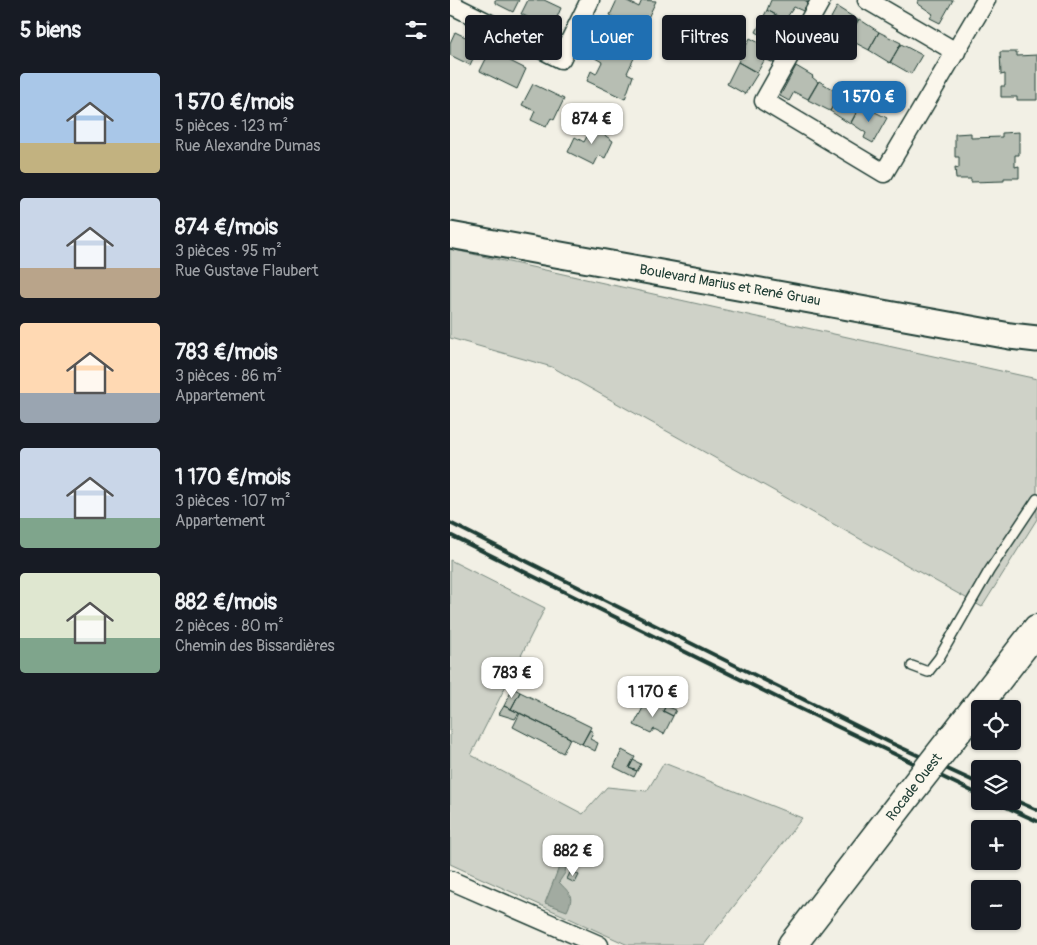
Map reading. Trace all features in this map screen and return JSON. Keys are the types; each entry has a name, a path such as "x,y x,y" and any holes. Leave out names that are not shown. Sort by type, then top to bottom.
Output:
{"main road":[{"name":"Boulevard Marius et René Gruau","path":"450,235 1010,336 1037,339"},
{"name":"Boulevard Marius et René Gruau","path":"1010,336 1037,346"},
{"name":"Rocade Ouest","path":"792,945 1037,629"},
{"path":"990,688 1016,676 1037,655"}],"street":[{"path":"450,4 561,59 590,0"},
{"path":"821,0 764,101 884,173 986,0"},
{"path":"867,0 956,52"},
{"path":"450,880 599,945"}],"lane":[{"path":"912,666 928,672 939,658 989,571 1037,499"}],"shaded area":[{"path":"450,249 1037,379 1037,519 982,607 552,367 450,338"},
{"path":"450,560 545,608 471,755 583,814 607,787 647,791 664,763 802,818 704,945 628,945 450,864"},
{"path":"567,860 565,873 559,882 571,898 567,911 545,903 561,862"}],"building":[{"path":"495,0 519,0 513,12 495,3"},
{"path":"528,0 544,0 561,8 558,15 521,14"},
{"path":"617,0 625,0 639,7 642,0 656,1 649,15 610,15"},
{"path":"771,0 804,0 808,2 803,11 794,7 788,15 776,15 767,10"},
{"path":"919,0 953,0 940,23 930,18 933,14 917,3"},
{"path":"837,7 850,15 833,15"},
{"path":"767,10 776,15 764,15"},
{"path":"859,19 879,32 869,50 857,44 857,23"},
{"path":"455,32 465,37 465,60 472,60 470,65 450,55 450,43"},
{"path":"879,32 901,43 890,63 869,50"},
{"path":"750,38 756,41 756,60 764,60 757,73 738,62 739,60 746,60 746,46"},
{"path":"901,44 922,55 911,74 890,62"},
{"path":"1000,52 1017,52 1017,56 1037,55 1037,100 1017,100 1017,97 1001,97 1001,86 1005,86 1005,74 1001,75"},
{"path":"486,60 508,60 526,69 517,89 480,71"},
{"path":"598,60 633,60 627,73 633,76 625,99 587,81 591,71 596,74 602,62"},
{"path":"738,62 758,73 745,94 727,84"},
{"path":"796,66 813,76 818,82 808,99 794,92 789,101 780,96"},
{"path":"819,81 840,94 830,111 808,100"},
{"path":"533,84 564,99 554,120 551,118 546,127 531,120 535,111 522,105"},
{"path":"840,94 861,104 850,124 830,111"},
{"path":"861,105 887,118 873,143 864,138 866,133 851,123"},
{"path":"594,123 605,129 603,134 613,141 605,158 599,155 594,165 568,152 575,137 584,142"},
{"path":"1019,132 1019,155 1015,155 1015,167 1019,166 1019,178 1004,178 1004,181 971,182 971,179 956,179 955,167 959,168 959,157 955,157 955,134 971,133 971,138 1002,137 1002,133"},
{"path":"513,688 520,692 511,709 504,706"},
{"path":"520,692 591,727 582,744 511,709"},
{"path":"648,698 665,707 663,711 673,716 664,734 654,729 651,733 634,725"},
{"path":"504,706 519,713 515,719 499,714"},
{"path":"666,706 676,710 673,716 663,711"},
{"path":"520,713 570,738 563,753 513,727"},
{"path":"590,730 593,732 590,739 598,743 595,751 582,744"},
{"path":"622,750 635,757 629,768 637,771 634,777 614,767"},
{"path":"633,760 641,764 637,771 629,768"},
{"path":"571,871 579,875 575,883 567,879"}],"railway":[{"path":"450,523 889,742 971,780"},
{"path":"450,535 782,700 971,791"},
{"path":"1021,803 1037,810"},
{"path":"1013,810 1037,821"}]}
